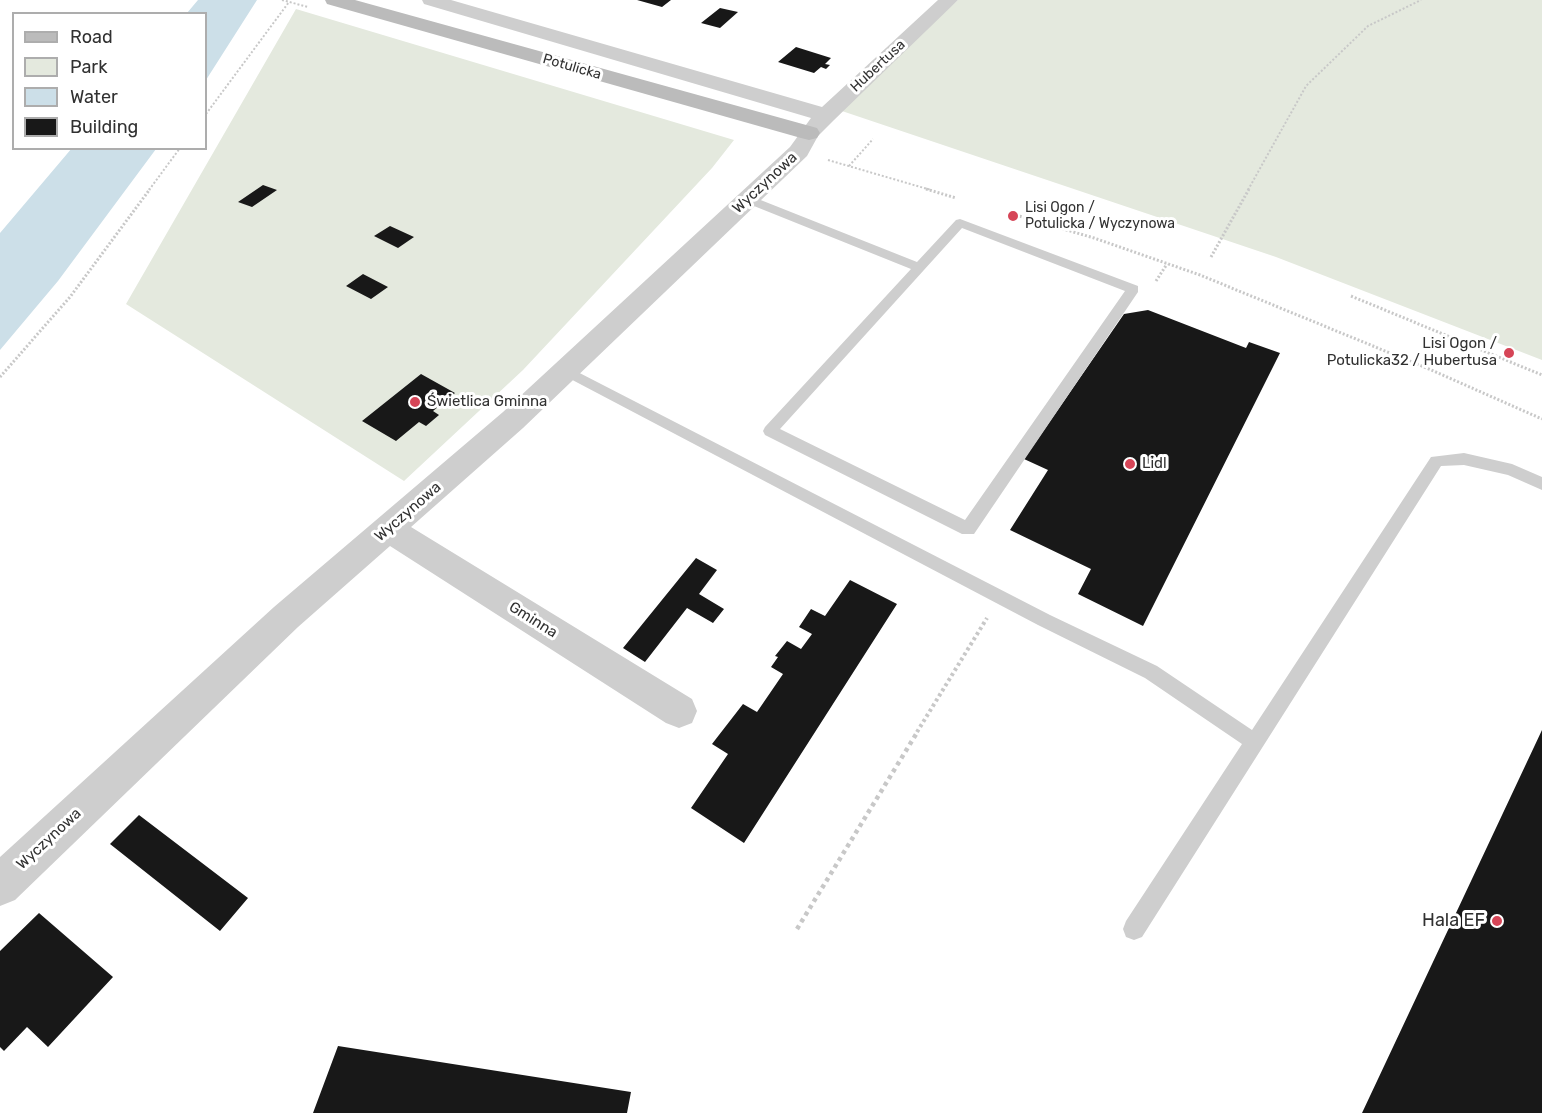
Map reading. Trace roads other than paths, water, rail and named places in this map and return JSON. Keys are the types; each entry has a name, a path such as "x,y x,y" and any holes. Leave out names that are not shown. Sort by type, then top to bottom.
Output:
{"street":[{"name":"Potulicka","path":"334,0 804,142"},
{"path":"431,0 826,115"},
{"name":"Hubertusa","path":"804,142 826,115 949,0"},
{"name":"Wyczynowa","path":"0,885 286,617 566,371 748,199 804,142"},
{"name":"Gminna","path":"388,529 679,711"}],"lane":[{"path":"748,199 919,267"},
{"path":"960,223 1133,289 968,529 770,431 919,267 960,223"},
{"path":"566,371 1000,597 1151,672 1256,742"},
{"path":"1134,929 1436,461 1464,459 1512,470 1542,484"}],"water":[{"path":"198,0 257,0 207,78 207,12 188,12"},
{"path":"70,150 155,150 58,281 0,350 0,233"}],"place":[{"name":"Lisi Ogon / Potulicka / Wyczynowa","path":"1013,216"},
{"name":"Lisi Ogon / Potulicka32 / Hubertusa","path":"1509,353"},
{"name":"Świetlica Gminna","path":"415,402"},
{"name":"Lidl","path":"1130,464"},
{"name":"Hala EF","path":"1497,921"}]}
